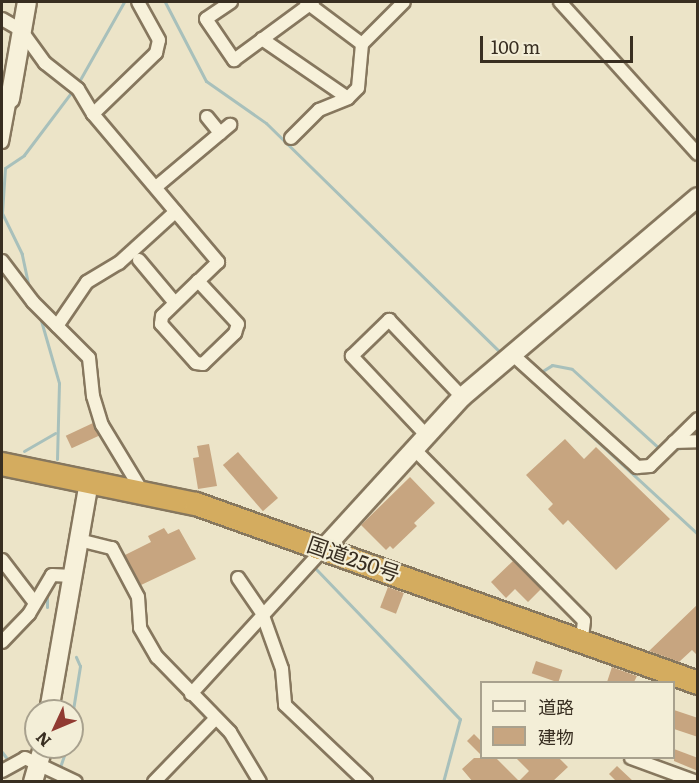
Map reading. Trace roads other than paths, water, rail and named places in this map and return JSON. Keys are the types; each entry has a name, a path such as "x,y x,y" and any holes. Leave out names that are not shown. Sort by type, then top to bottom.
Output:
{"highway":[{"name":"国道250号","path":"2,464 89,482 136,483 325,547 696,680"}],"street":[{"path":"2,142 6,97 27,2"},
{"path":"93,114 156,53 159,40 138,2"},
{"path":"231,2 206,19 234,60 309,3 362,44"},
{"path":"291,138 319,110 348,98 358,88 362,44 404,2"},
{"path":"560,2 698,154"},
{"path":"2,19 21,30 45,63 76,87 93,114 218,262 198,281 176,303 162,316 161,324 196,363 203,364 235,333 238,324 198,281"},
{"path":"262,39 348,98"},
{"path":"207,117 220,133"},
{"path":"156,187 230,125"},
{"path":"191,694 262,613 309,570 325,547 462,397 698,197"},
{"path":"57,326 87,282 119,263 174,212"},
{"path":"139,260 176,303"},
{"path":"2,261 33,302 89,358 93,396 102,425 136,483"},
{"path":"427,436 352,356 389,320 462,397"},
{"path":"512,354 637,467 650,466 698,419"},
{"path":"669,447 698,441"},
{"path":"415,450 584,621 582,638"},
{"path":"51,699 89,482"},
{"path":"79,540 112,548 138,597 140,628 157,657 216,718 260,782"},
{"path":"2,560 35,603"},
{"path":"2,642 35,603 52,575 72,576"},
{"path":"238,578 262,613 282,669 285,705 366,782"},
{"path":"154,782 216,718"},
{"path":"4,765 25,758 50,763 76,782"},
{"path":"635,759 697,782"},
{"path":"33,782 50,763"}],"waterway":[{"path":"77,85 124,2"},
{"path":"165,2 206,81 266,123 502,354"},
{"path":"363,87 367,55"},
{"path":"29,288 22,254 2,213 5,168 24,155 73,90"},
{"path":"325,113 338,108"},
{"path":"40,317 59,383 57,459"},
{"path":"541,372 552,365 572,369 660,449"},
{"path":"520,370 698,534"},
{"path":"24,451 55,433"},
{"path":"673,449 690,447"},
{"path":"316,569 460,719 443,782"},
{"path":"47,595 47,607"},
{"path":"75,699 80,666 76,657"},
{"path":"2,752 8,760"},
{"path":"59,770 63,759"}]}
